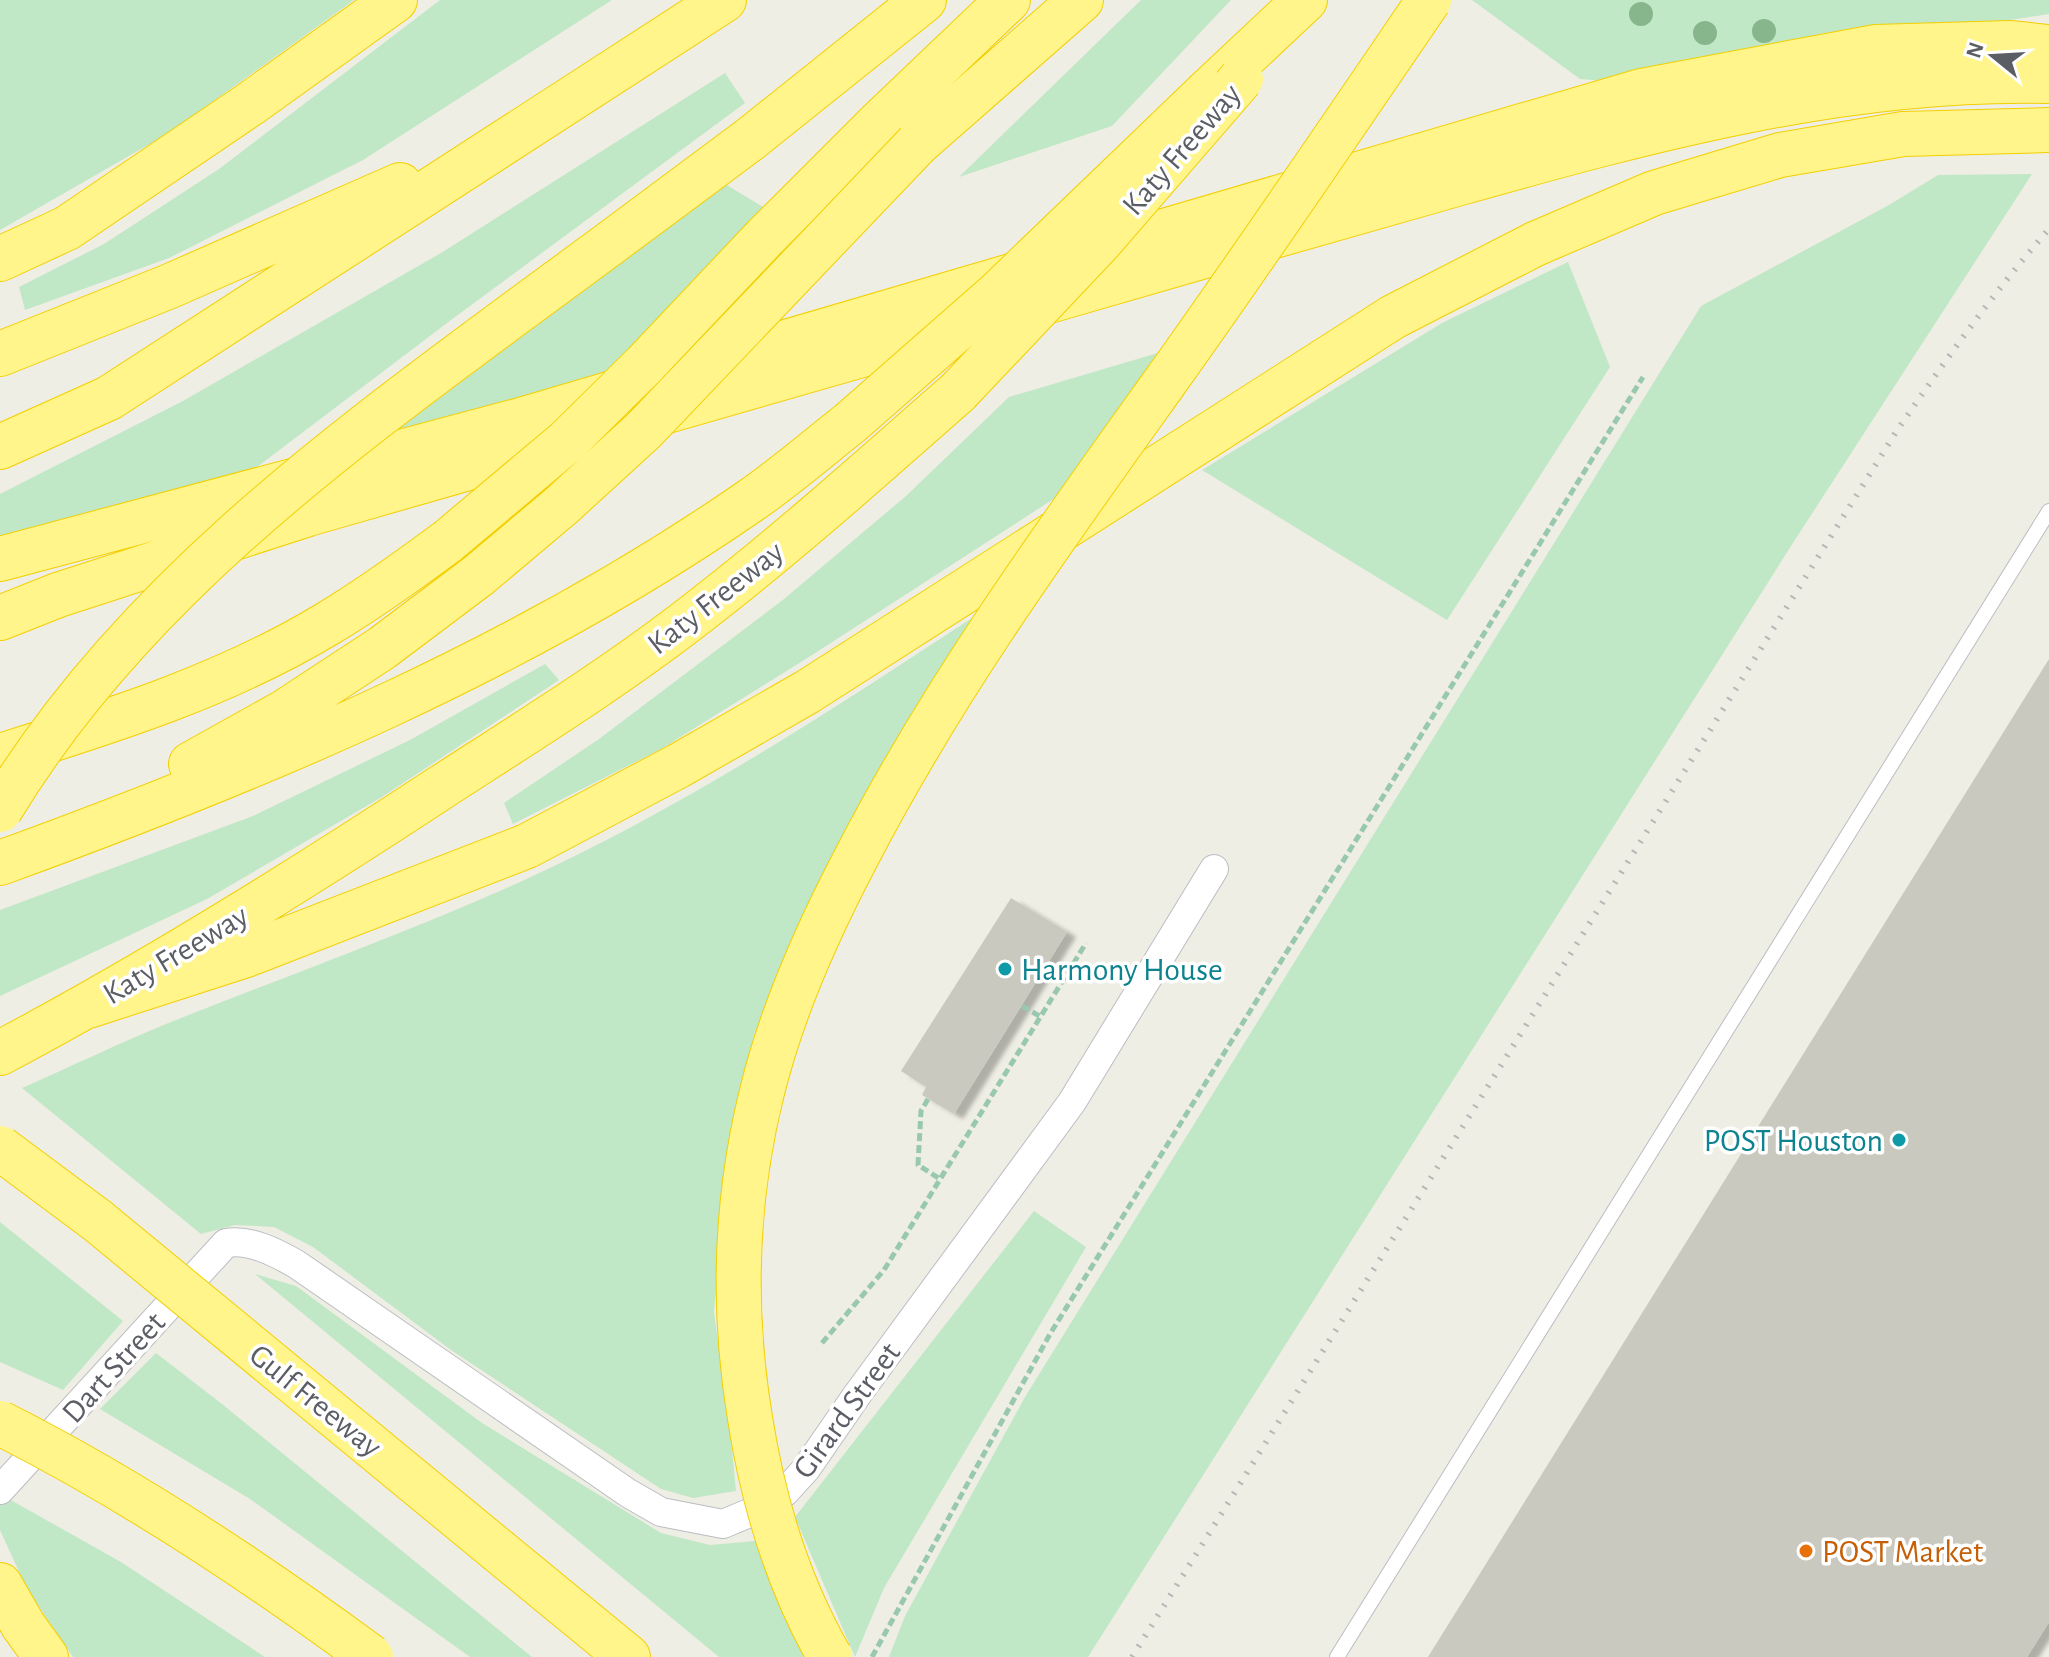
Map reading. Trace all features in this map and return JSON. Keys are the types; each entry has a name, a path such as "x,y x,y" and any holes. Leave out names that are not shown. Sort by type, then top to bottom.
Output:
{"highway":[{"path":"0,259 67,228 250,104 395,0"},
{"path":"0,447 109,398 724,0"},
{"path":"0,810 31,759 77,697 208,559 337,448 749,140 924,0"},
{"path":"0,756 116,720 270,655 326,625 448,541 567,441 765,237 1008,0"},
{"path":"46,846 286,711 382,648 479,575 644,430 917,144 1081,0"},
{"path":"0,863 325,736 516,644 641,572 752,500 850,423 997,294 1224,86 1305,0"},
{"name":"Katy Freeway","path":"0,1053 88,1006 347,849 597,687 699,612 826,509 958,392 1099,243 1224,86 1315,0"},
{"path":"830,1657 784,1557 764,1492 745,1390 738,1326 742,1201 751,1140 774,1048 826,918 881,809 924,733 1076,506 1185,355 1429,0"},
{"path":"0,559 517,421 1641,91 1875,47 2010,43 2049,47"},
{"path":"0,618 58,595 308,514 1550,158 1748,110 1915,84 2049,81"},
{"path":"0,354 170,286 434,170 543,118"},
{"path":"88,1006 246,955 527,846 678,766 807,692 1393,317 1535,244 1654,193 1780,155 1903,134 2049,130"},
{"name":"Gulf Freeway","path":"0,1148 98,1221 628,1657"},
{"path":"0,1423 65,1456 208,1543 371,1657"},
{"path":"0,1585 46,1657"}],"street":[{"name":"Girard Street","path":"226,1243 249,1243 296,1264 628,1493 661,1512 723,1524 742,1517 766,1506 785,1492 806,1469 1072,1102 1214,869"},
{"name":"Dart Street","path":"0,1490 226,1243"}],"lane":[{"path":"1337,1657 2049,511"}],"path":[{"path":"872,1657 1050,1334 1643,377"},
{"path":"822,1343 884,1270 1086,943"},
{"path":"1022,1006 1041,1017"},
{"path":"928,1099 921,1111 918,1165 940,1179"}],"green space":[{"path":"0,0 354,0 169,133 0,230"},
{"path":"440,0 612,0 363,160 169,258 25,310 19,287 104,244 219,169"},
{"path":"1141,0 1231,0 1112,126 959,177"},
{"path":"1472,0 2049,0 2049,14 1616,82 1580,79"},
{"path":"725,73 745,103 236,483 0,549 0,494 183,401 441,253"},
{"path":"2032,174 1791,546 1088,1657 889,1657 905,1616 1025,1397 1701,306 1889,205 1938,175"},
{"path":"725,184 765,208 597,383 389,436"},
{"path":"1568,262 1610,367 1447,620 1202,470 1442,323"},
{"path":"1161,352 1055,498 661,749 513,824 504,803 599,739 784,599 906,496 1009,397"},
{"path":"975,616 814,891 754,1035 730,1144 714,1312 736,1491 693,1498 661,1489 451,1350 313,1247 274,1227 235,1225 201,1234 22,1088 130,1039 476,901 580,854 753,758"},
{"path":"545,664 559,680 382,797 207,899 0,996 0,910 253,816 410,740"},
{"path":"1034,1211 1086,1247 884,1588 855,1657 795,1517"},
{"path":"0,1222 123,1321 63,1390 0,1362"},
{"path":"255,1274 296,1286 482,1423 661,1533 710,1545 755,1541 809,1657 719,1657"},
{"path":"156,1353 532,1657 470,1657 250,1499 100,1409"},
{"path":"0,1494 121,1562 265,1657 73,1657 27,1589 0,1530"}],"building":[{"name":"POST Houston","path":"2049,659 2049,1622 2027,1657 1428,1657"},
{"name":"Harmony House","path":"1011,898 1067,932 954,1114 922,1095 926,1087 901,1071"}],"railway":[{"path":"1132,1657 1896,432 1970,328 2049,229"}],"place":[{"name":"Harmony House","path":"1005,969"},
{"name":"POST Houston","path":"1899,1140"},
{"name":"POST Market","path":"1806,1551"}]}
